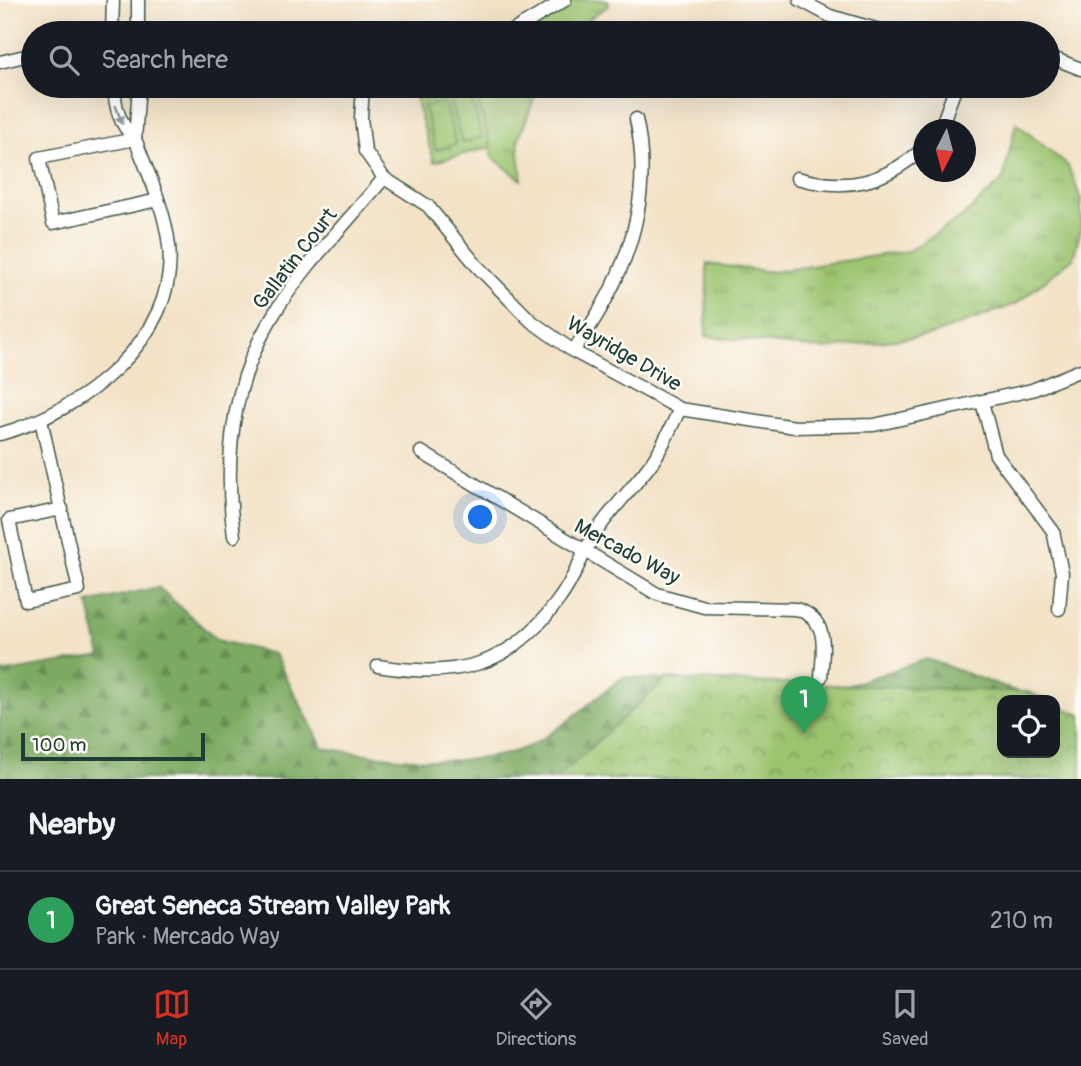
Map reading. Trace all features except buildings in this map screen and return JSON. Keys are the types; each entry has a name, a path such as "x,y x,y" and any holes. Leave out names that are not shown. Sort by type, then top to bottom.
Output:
{"street":[{"path":"112,21 113,0"},
{"path":"138,0 138,21"},
{"path":"529,21 565,0"},
{"path":"800,0 830,16 848,21"},
{"path":"0,62 21,57"},
{"path":"1060,59 1073,63 1081,69"},
{"path":"115,98 124,129 135,139"},
{"path":"0,434 41,420 78,399 122,361 147,333 158,314 169,275 170,248 158,200 135,139 138,98"},
{"name":"Wayridge Drive","path":"362,98 361,118 365,151 384,178 428,206 477,266 531,321 573,351 680,409 751,422 840,428 908,420 1032,390 1081,370"},
{"path":"944,119 952,98"},
{"path":"573,351 609,297 634,234 642,183 636,119"},
{"path":"135,139 39,158 53,223 158,200"},
{"path":"797,178 828,186 869,180 896,169 913,156"},
{"name":"Gallatin Court","path":"234,536 227,490 230,442 238,399 267,325 289,293 384,178"},
{"path":"982,402 996,455 1054,531 1062,573 1059,610"},
{"path":"378,666 418,673 448,672 495,659 535,629 561,598 584,553 614,508 655,458 680,409"},
{"path":"41,420 62,509 79,590 26,601 9,520 62,509"},
{"name":"Mercado Way","path":"421,452 584,553 657,594 704,607 796,610 810,614 820,625 824,638 821,677"}],"green space":[{"path":"565,0 608,0 609,5 586,21 528,21"},
{"path":"415,98 477,98 491,147 434,162"},
{"path":"471,98 482,137 462,143 450,101"},
{"path":"477,98 534,98 518,141 522,180 492,157"},
{"path":"444,102 456,144 436,150 424,107"},
{"path":"1016,123 1068,166 1081,199 1081,229 1073,258 1016,304 931,335 824,349 706,336 707,264 772,272 908,251 961,218 1003,180"},
{"path":"158,587 217,640 274,654 323,748 432,760 489,757 515,752 537,742 570,720 623,677 824,693 927,659 1026,695 997,695 997,758 1060,758 1081,779 0,779 0,673 101,656 88,603"},
{"path":"666,679 1028,692 1035,695 997,695 997,758 1060,758 1060,706 1081,715 1081,779 556,779"}],"place":[{"name":"Great Seneca Stream Valley Park","path":"804,734"}]}
